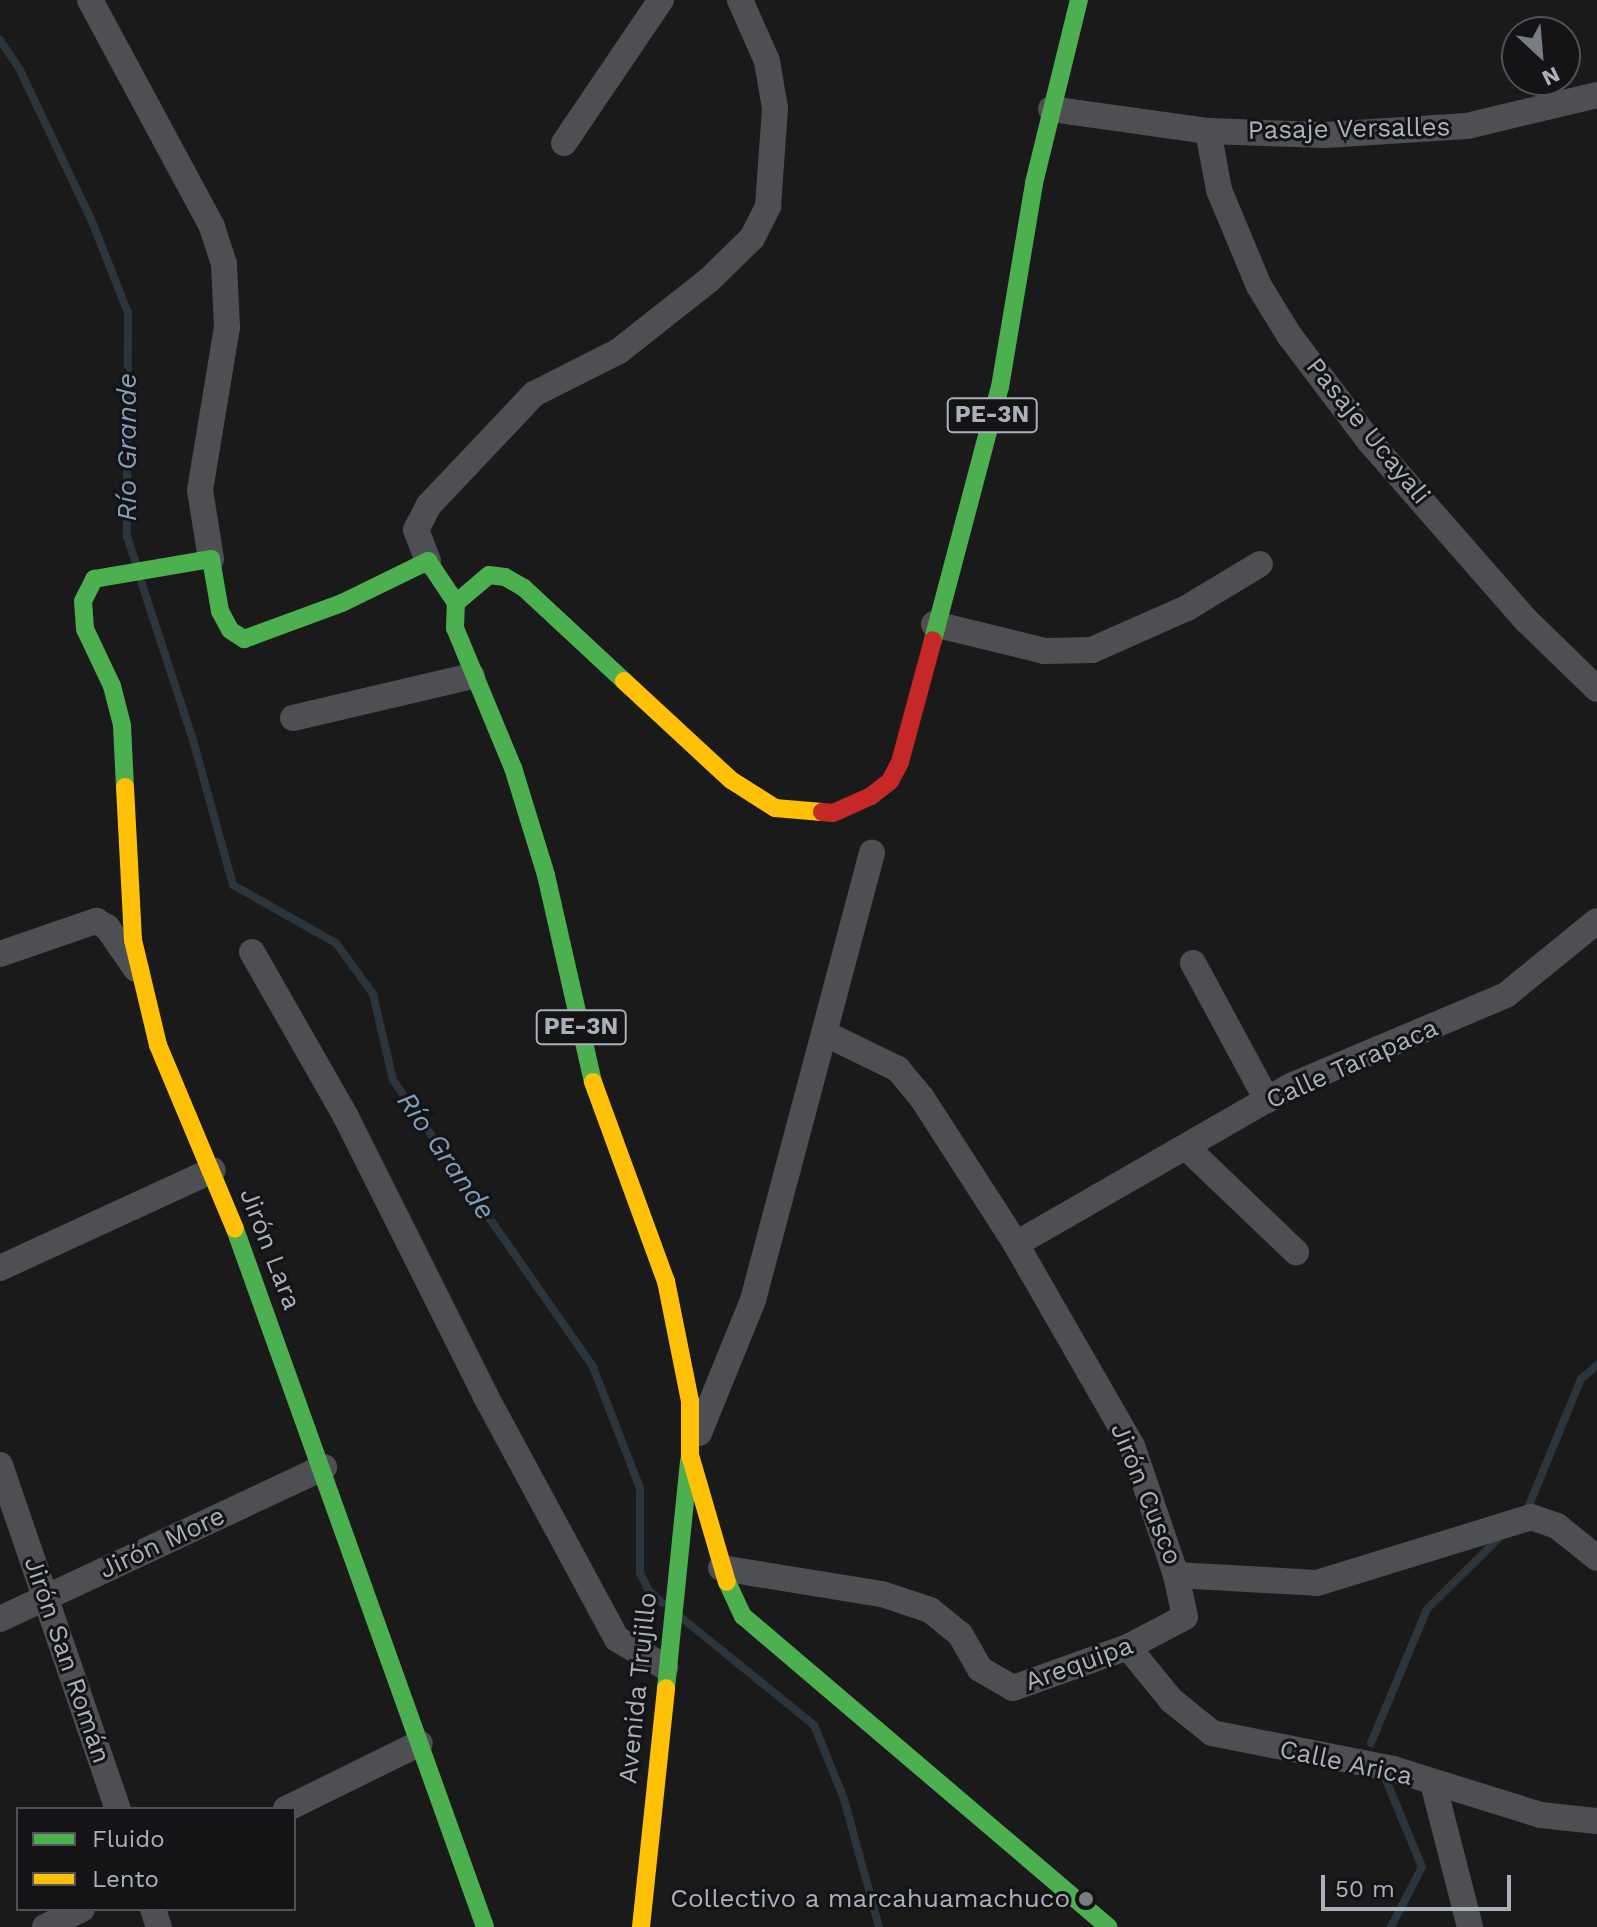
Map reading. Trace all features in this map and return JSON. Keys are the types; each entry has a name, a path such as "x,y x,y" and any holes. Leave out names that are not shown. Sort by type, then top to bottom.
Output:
{"main road":[{"name":"PE-3N","path":"690,1455 690,1401 676,1316 596,1093 546,875 513,768 472,676 455,628 456,603 489,575 505,577 524,588 731,780 775,808 807,815 854,806 890,781 900,762 934,624 1000,387 1051,109 1079,0"},
{"path":"200,561 230,630 244,639 342,603 428,561 456,603"},
{"name":"Jirón Lara","path":"200,561 94,579 83,601 85,629 112,686 122,725 126,870 140,976 158,1045 213,1170 324,1467 485,1927"},
{"path":"690,1455 721,1568 743,1616 772,1646 900,1746 1109,1927"},
{"name":"Avenida Trujillo","path":"641,1927 666,1661 690,1455"}],"street":[{"path":"90,0 212,227 224,264 227,327 200,490 200,561"},
{"path":"564,143 661,0"},
{"path":"428,561 416,530 429,505 534,394 619,351 709,280 752,238 768,206 775,108 767,61 740,0"},
{"name":"Pasaje Versalles","path":"1051,109 1208,131 1325,135 1467,126 1597,95"},
{"name":"Pasaje Ucayali","path":"1208,131 1219,190 1259,286 1289,335 1370,442 1526,620 1597,689"},
{"path":"934,624 1045,651 1083,651 1187,608 1260,564"},
{"path":"293,718 472,676"},
{"path":"690,1455 753,1300 872,853"},
{"path":"0,954 96,921 107,927 140,976"},
{"name":"Calle Tarapaca","path":"1016,1244 1267,1100 1506,995 1597,921"},
{"path":"252,952 346,1117 485,1395 617,1639 666,1661"},
{"path":"1193,963 1267,1100"},
{"name":"Jirón Cusco","path":"824,1033 898,1069 922,1098 1016,1244 1132,1446 1176,1575 1317,1583 1531,1517 1557,1526 1597,1558"},
{"path":"1187,1148 1296,1252"},
{"path":"0,1268 213,1170"},
{"name":"Jirón San Román","path":"0,1465 117,1807"},
{"name":"Jirón More","path":"0,1619 324,1467"},
{"name":"Arequipa","path":"721,1568 882,1594 930,1610 960,1634 980,1669 1013,1688 1128,1647 1181,1622 1186,1610 1176,1575"},
{"name":"Calle Arica","path":"1128,1647 1171,1700 1212,1733 1393,1769 1541,1815 1597,1821"},
{"path":"290,1807 420,1743"},
{"path":"1433,1783 1470,1927"},
{"path":"45,1927 78,1911"}],"waterway":[{"name":"Río Grande","path":"0,40 20,70 93,224 128,313 127,536 136,564"},
{"name":"Río Grande","path":"141,581 193,740 233,885 336,943 373,994 393,1080 593,1367 640,1488 640,1573 649,1591 663,1603"},
{"path":"1527,1510 1581,1379 1597,1365"},
{"path":"1371,1743 1427,1609 1503,1534"},
{"name":"Río Grande","path":"683,1619 814,1725 844,1799 879,1927"},
{"path":"1386,1780 1422,1867 1391,1927"}],"traffic: fast":[{"path":"933,640 1000,387 1034,183 1079,0"},
{"path":"125,787 122,725 112,686 85,629 83,601 94,579 211,559 220,611 230,630 244,639 342,603 428,561 456,603"},
{"path":"593,1082 546,875 513,768 455,628 456,603 489,575 505,577 524,588 624,681"},
{"path":"235,1229 485,1927"},
{"path":"666,1688 689,1460"},
{"path":"727,1582 743,1616 1109,1927"}],"traffic: slow":[{"path":"624,681 731,780 775,808 822,812"},
{"path":"125,787 133,940 158,1045 235,1229"},
{"path":"593,1082 666,1281 690,1401 690,1455 727,1582"},
{"path":"641,1927 666,1688"}],"traffic: jam":[{"path":"822,812 833,813 871,796 890,781 900,762 933,640"}],"place":[{"name":"Collectivo a marcahuamachuco","path":"1086,1899"}]}
